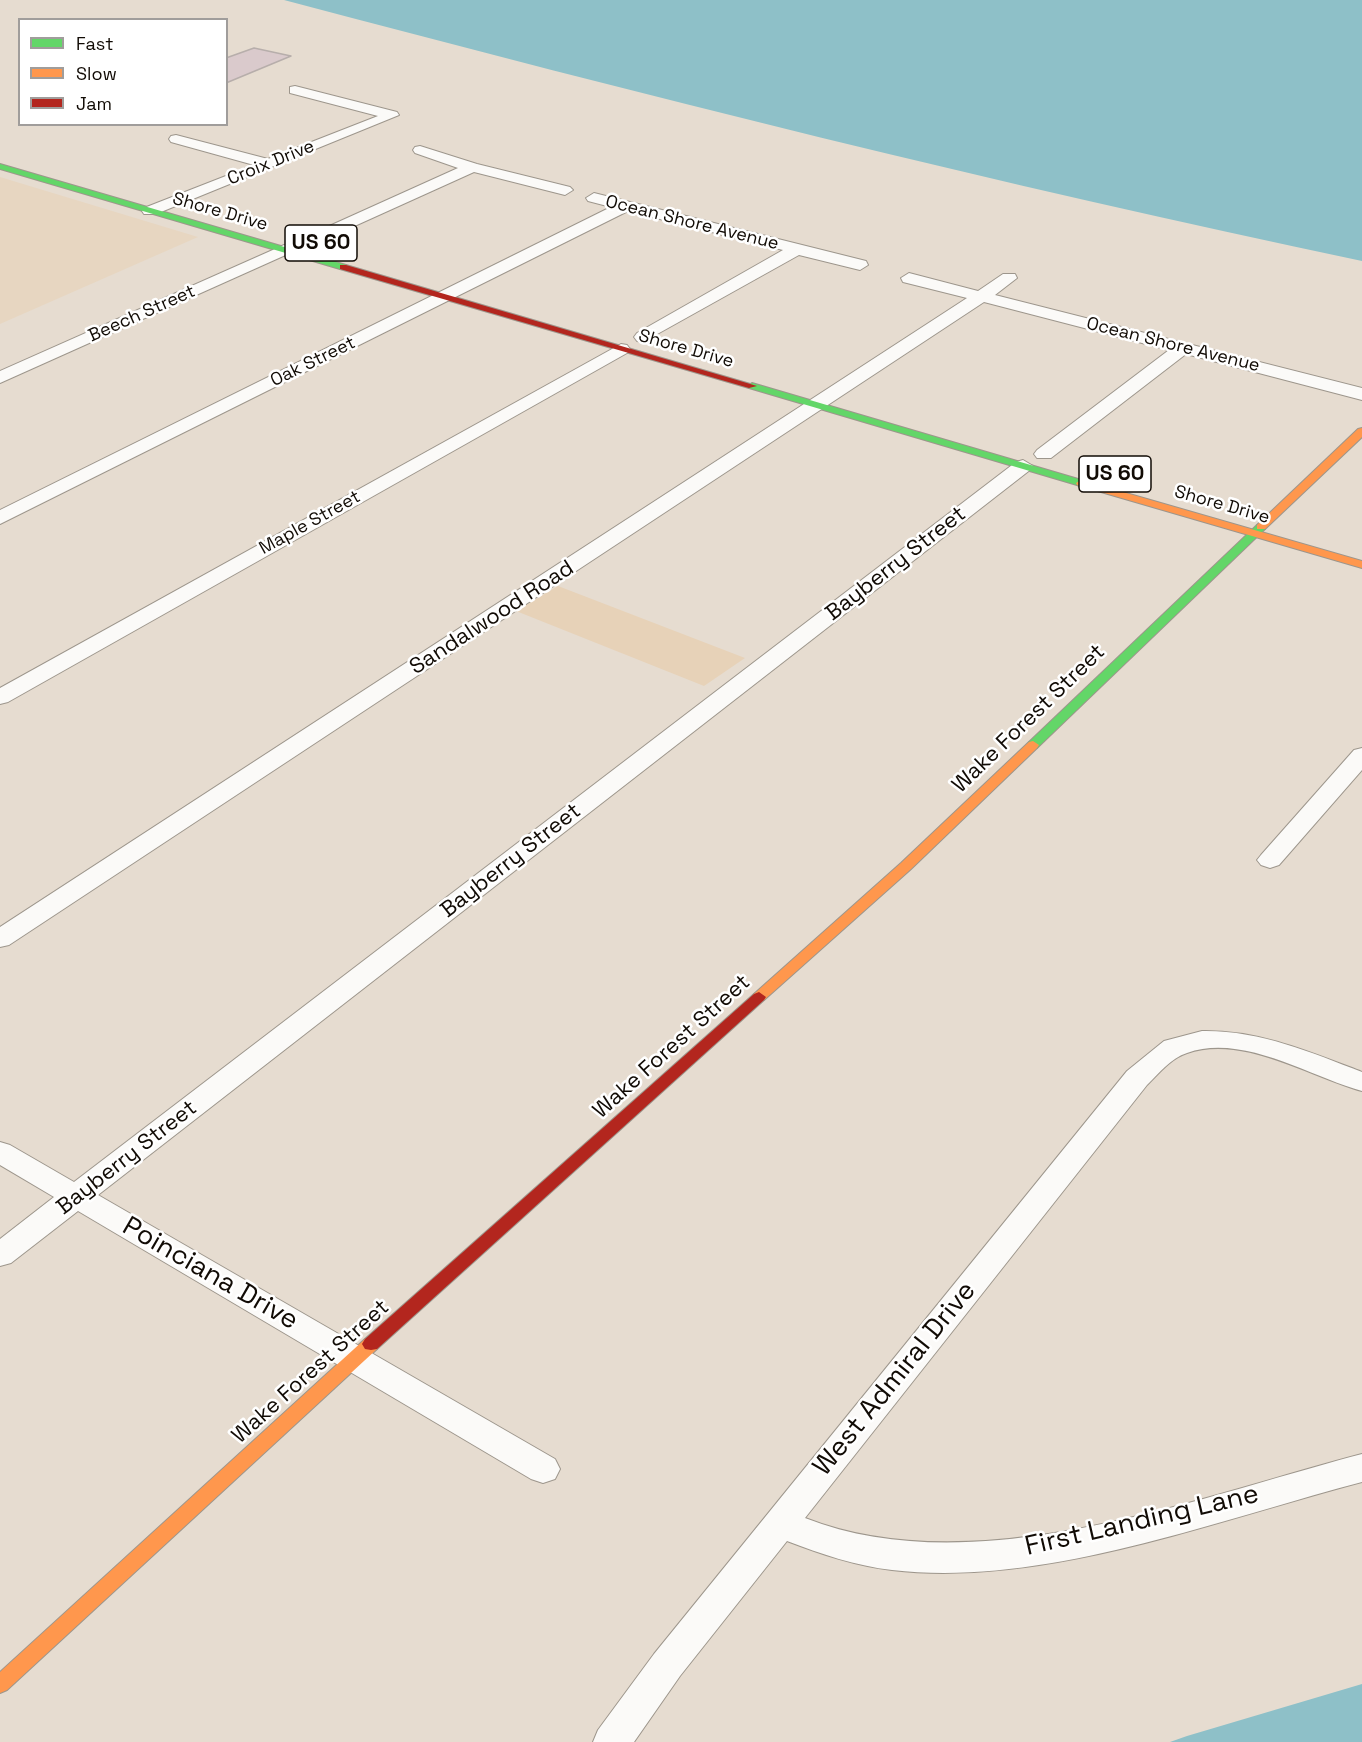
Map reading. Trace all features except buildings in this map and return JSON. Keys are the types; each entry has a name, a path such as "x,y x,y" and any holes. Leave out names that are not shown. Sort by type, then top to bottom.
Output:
{"main road":[{"name":"Shore Drive","path":"0,167 284,250 443,288 632,340 814,396 1034,457 1252,533 1362,565"},
{"name":"Shore Drive","path":"155,193 200,207"},
{"name":"US 60","path":"305,239 333,247"},
{"path":"465,286 486,292"},
{"name":"Shore Drive","path":"632,340 665,344"},
{"path":"835,393 856,399"},
{"name":"Wake Forest Street","path":"0,1683 356,1359 906,866 1252,533 1263,516 1362,431"},
{"name":"Shore Drive","path":"1034,457 1067,460"},
{"name":"Shore Drive","path":"1263,516 1289,524"}],"street":[{"name":"Croix Drive","path":"150,210 392,115 296,90"},
{"path":"176,139 269,164"},
{"path":"420,150 472,167 565,190"},
{"path":"305,239 472,167"},
{"name":"Ocean Shore Avenue","path":"594,198 860,265"},
{"name":"Oak Street","path":"0,518 443,288 465,286 626,206"},
{"name":"Maple Street","path":"0,697 797,249"},
{"name":"Beech Street","path":"0,378 284,250"},
{"name":"Ocean Shore Avenue","path":"909,278 1362,394"},
{"path":"983,296 1009,278"},
{"name":"Sandalwood Road","path":"0,939 814,396 835,393 983,296"},
{"name":"Bayberry Street","path":"0,1255 1034,457 1184,347"},
{"path":"1270,860 1362,755"},
{"name":"West Admiral Drive","path":"612,1742 667,1665 781,1522 1137,1078 1162,1055 1179,1046 1199,1040 1245,1042 1362,1082"},
{"name":"Poinciana Drive","path":"0,1152 543,1469"},
{"name":"First Landing Lane","path":"781,1522 814,1537 860,1550 907,1557 954,1557 1060,1546 1362,1468"}],"shaded area":[{"path":"0,177 198,237 0,324"},
{"path":"558,586 745,658 704,686 516,611"}],"water":[{"path":"284,0 1362,0 1362,261 1091,202 822,138"},
{"path":"1362,1684 1362,1742 1170,1742 1187,1736"}],"traffic: fast":[{"path":"0,166 343,267"},
{"path":"752,386 1081,483"},
{"path":"1033,745 1261,527"}],"traffic: slow":[{"path":"1261,527 1362,431"},
{"path":"1081,483 1362,565"},
{"path":"759,997 906,866 1033,745"},
{"path":"0,1684 371,1344"}],"traffic: jam":[{"path":"343,267 752,386"},
{"path":"371,1344 759,997"}]}
